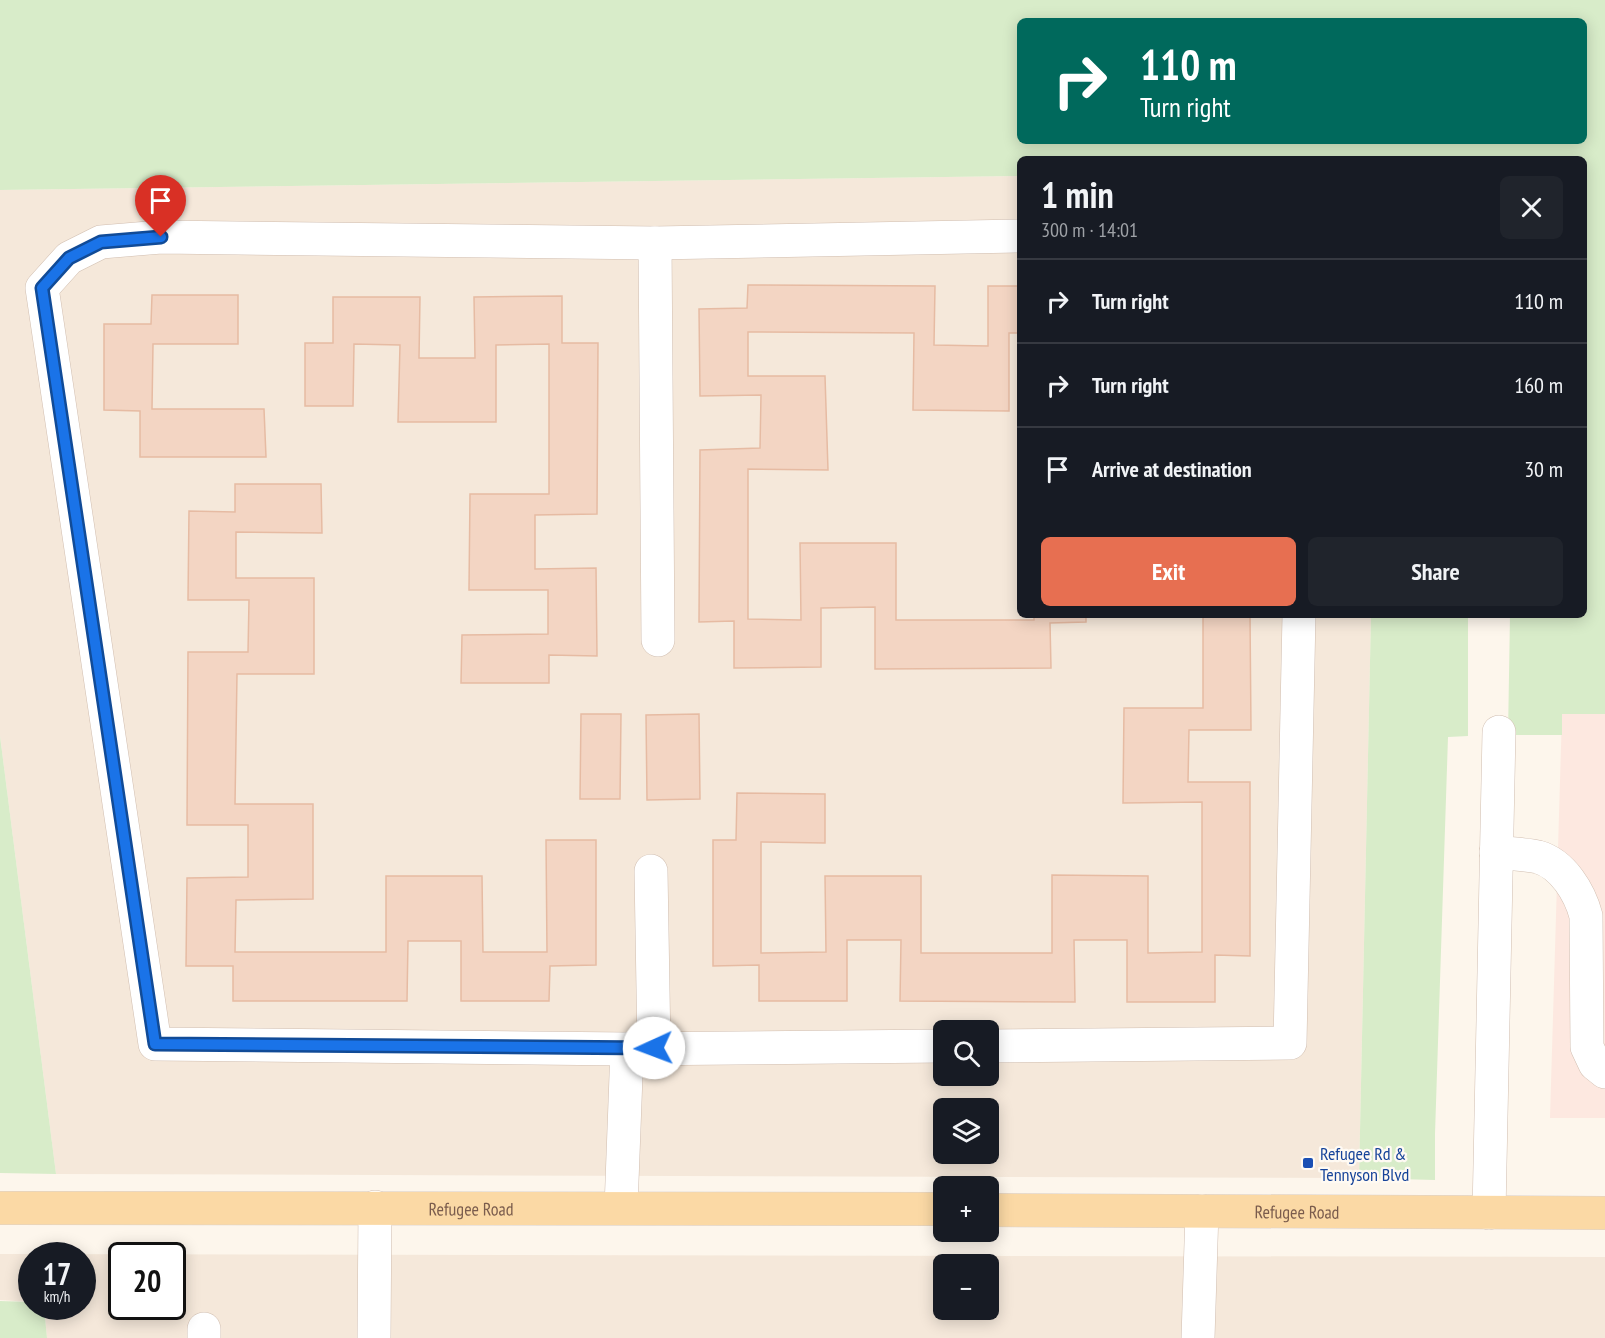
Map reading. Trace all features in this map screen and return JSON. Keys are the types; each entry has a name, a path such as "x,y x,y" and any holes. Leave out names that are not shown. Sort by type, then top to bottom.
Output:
{"main road":[{"name":"Refugee Road","path":"0,1208 933,1209"},
{"name":"Refugee Road","path":"999,1210 1605,1213"}],"street":[{"path":"933,1046 640,1049 155,1044 42,288 69,258 101,242 161,237 655,243 1017,236"},
{"path":"655,243 658,640"},
{"path":"999,1046 1290,1043 1299,618"},
{"path":"1489,1213 1499,732"},
{"path":"1496,852 1539,857 1554,865 1566,877 1582,901 1586,916 1587,1047 1595,1064 1605,1072"},
{"path":"621,1208 640,1049 651,871"},
{"path":"374,1338 375,1207"},
{"path":"1198,1338 1202,1211"}],"shaded area":[{"path":"1017,176 1017,618 1371,618 1359,1178 56,1174 0,736 0,190"},
{"path":"1562,714 1605,714 1605,1118 1550,1118"},
{"path":"0,1254 18,1254 18,1301 0,1300"},
{"path":"96,1254 108,1254 108,1320 186,1320 186,1254 933,1256 933,1320 999,1320 999,1256 1605,1257 1605,1338 47,1338 45,1320 96,1320"}],"green space":[{"path":"0,0 1605,0 1605,714 1562,714 1562,735 1508,735 1510,618 1587,618 1587,156 1017,156 1017,176 0,190"},
{"path":"1371,618 1468,618 1468,736 1448,737 1435,1180 1359,1178"},
{"path":"0,736 56,1174 0,1173"},
{"path":"0,1301 18,1302 18,1320 45,1320 47,1338 0,1338"}],"building":[{"path":"748,285 935,286 934,345 988,346 988,286 1017,286 1017,333 1009,333 1009,411 913,410 914,333 748,332 748,376 825,376 828,470 748,469 748,619 801,620 800,543 896,543 896,620 1086,618 1086,622 1050,623 1051,668 875,669 875,607 821,608 821,667 734,668 734,621 699,622 700,450 760,448 761,395 700,396 699,309 747,308"},
{"path":"152,295 238,295 238,344 153,344 152,409 264,409 266,457 140,457 140,411 104,410 104,324 151,324"},
{"path":"562,296 562,343 598,343 597,514 535,515 535,569 596,568 597,656 549,655 549,683 461,683 462,635 548,634 548,590 469,590 470,494 549,494 549,344 496,345 496,422 398,422 400,345 354,344 353,406 305,406 305,343 333,343 333,297 420,297 419,358 475,358 474,297"},
{"path":"235,484 321,484 322,533 236,532 236,578 314,578 314,674 237,674 235,804 313,804 313,899 236,900 235,952 386,952 386,876 482,876 483,952 547,952 546,840 596,840 596,965 550,966 549,1001 461,1001 461,941 408,941 407,1001 233,1001 233,966 186,966 187,878 248,877 248,825 187,825 188,652 248,652 249,600 188,600 189,511 235,512"},
{"path":"1203,618 1250,618 1251,730 1189,730 1188,782 1250,782 1250,956 1215,955 1215,1002 1127,1002 1127,940 1074,940 1075,1002 900,1001 901,940 847,940 847,1001 759,1001 759,965 713,966 713,840 736,840 737,793 825,794 825,843 761,842 761,953 826,952 825,876 921,876 921,953 1052,953 1052,875 1148,876 1148,953 1202,952 1202,802 1123,803 1124,708 1203,708"},
{"path":"581,714 621,714 620,799 580,799"},
{"path":"699,714 700,799 647,800 646,715"}],"place":[{"name":"Refugee Rd & Tennyson Blvd","path":"1308,1163"}],"route":[{"path":"161,237 101,242 69,258 42,288 155,1044 654,1048"}]}
